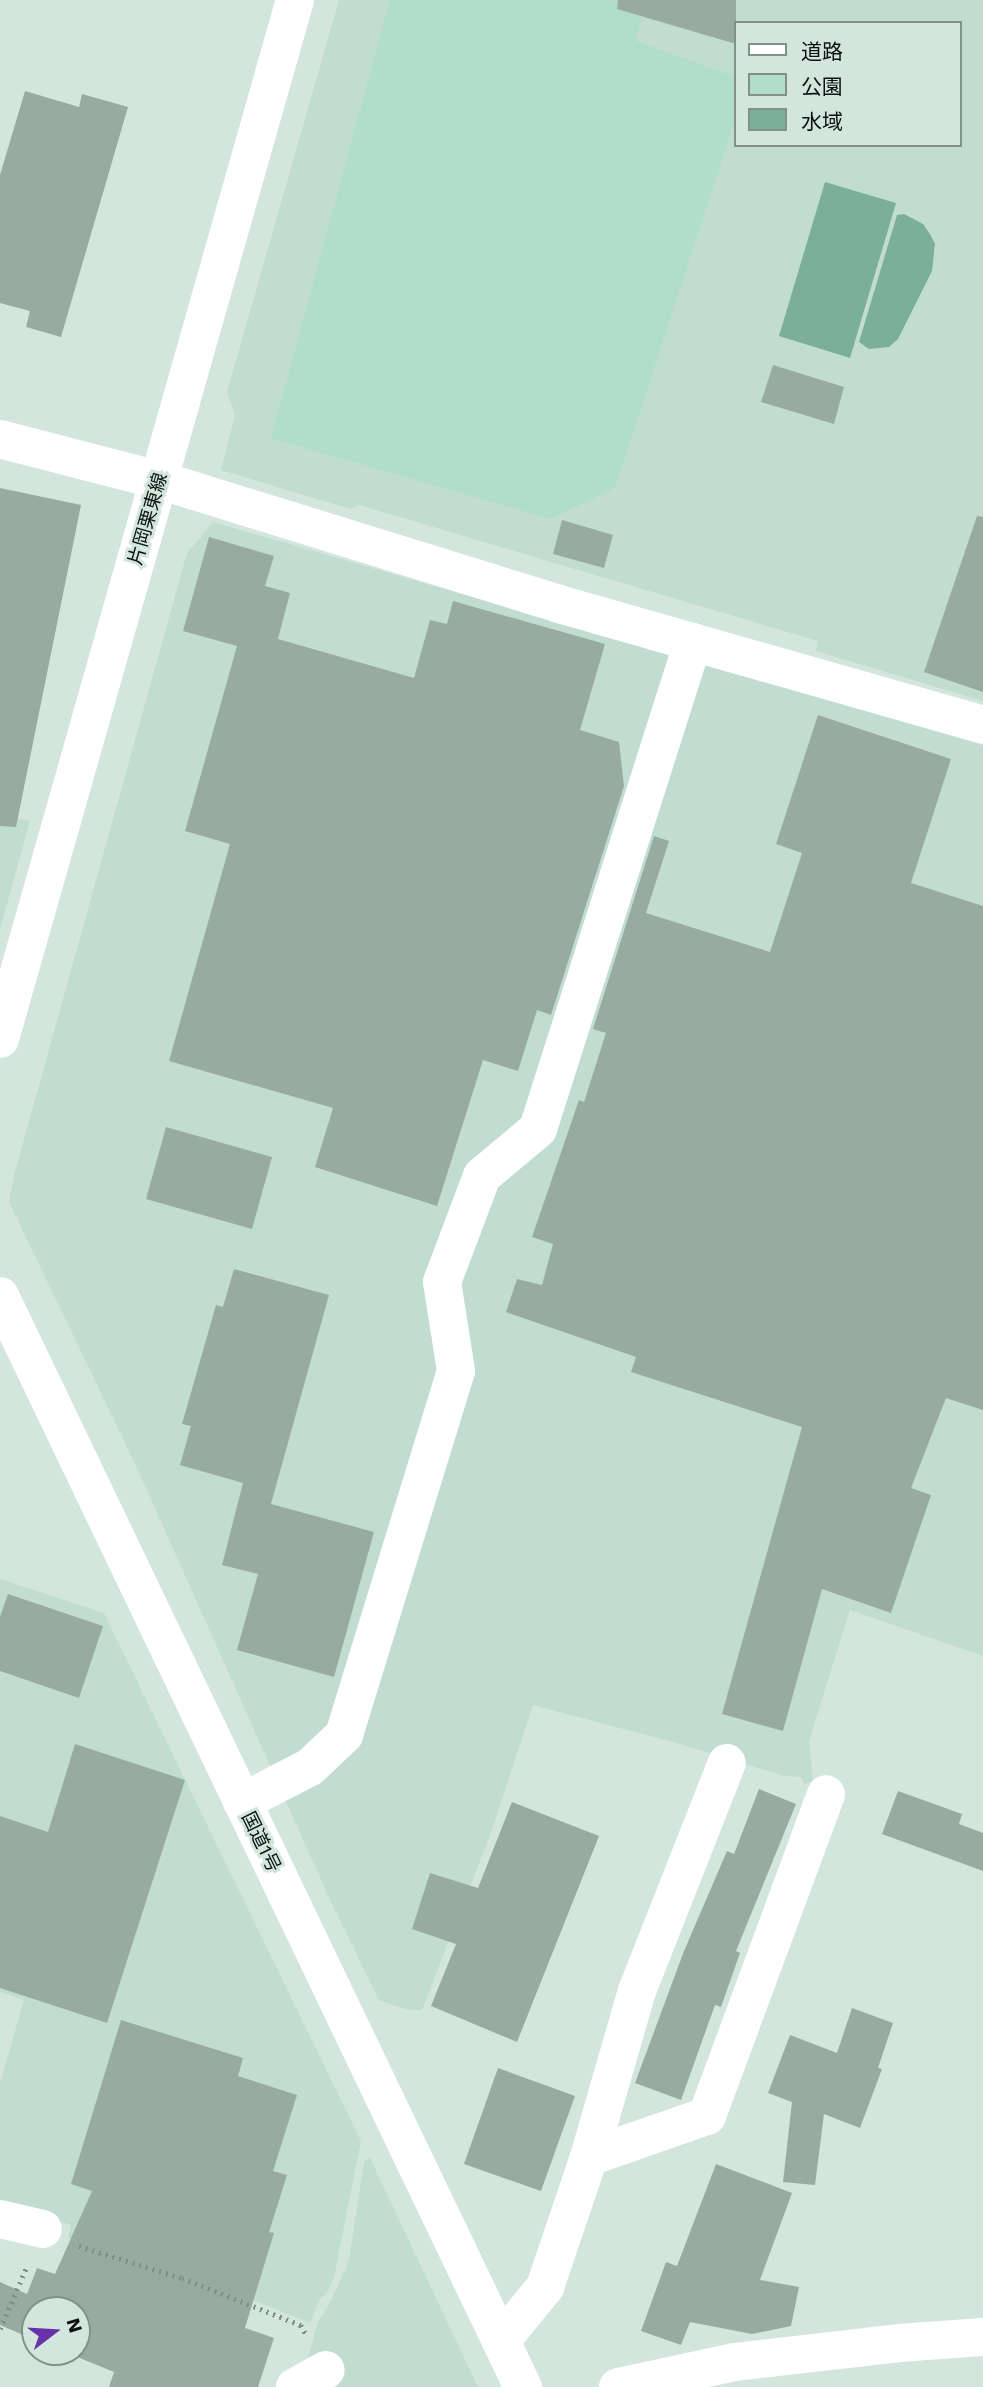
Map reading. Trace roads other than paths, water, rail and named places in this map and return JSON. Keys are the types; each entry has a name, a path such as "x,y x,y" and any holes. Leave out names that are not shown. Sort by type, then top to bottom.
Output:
{"main road":[{"name":"片岡栗東線","path":"0,1039 295,0"},
{"path":"0,439 159,480 692,642 983,725"},
{"path":"242,1802 310,1767 344,1735 456,1371 442,1282 482,1176 538,1129 692,642"},
{"name":"国道1号","path":"0,1296 523,2387"},
{"path":"501,2341 545,2287 589,2157 637,1991 727,1763"},
{"path":"589,2157 707,2116 826,1794"},
{"path":"0,2219 43,2230"},
{"path":"618,2387 735,2362 899,2343 983,2337"}],"water":[{"path":"825,182 896,203 850,358 779,336"},
{"path":"904,214 923,224 935,244 932,271 898,339 889,347 869,349 859,342 897,215"}]}
